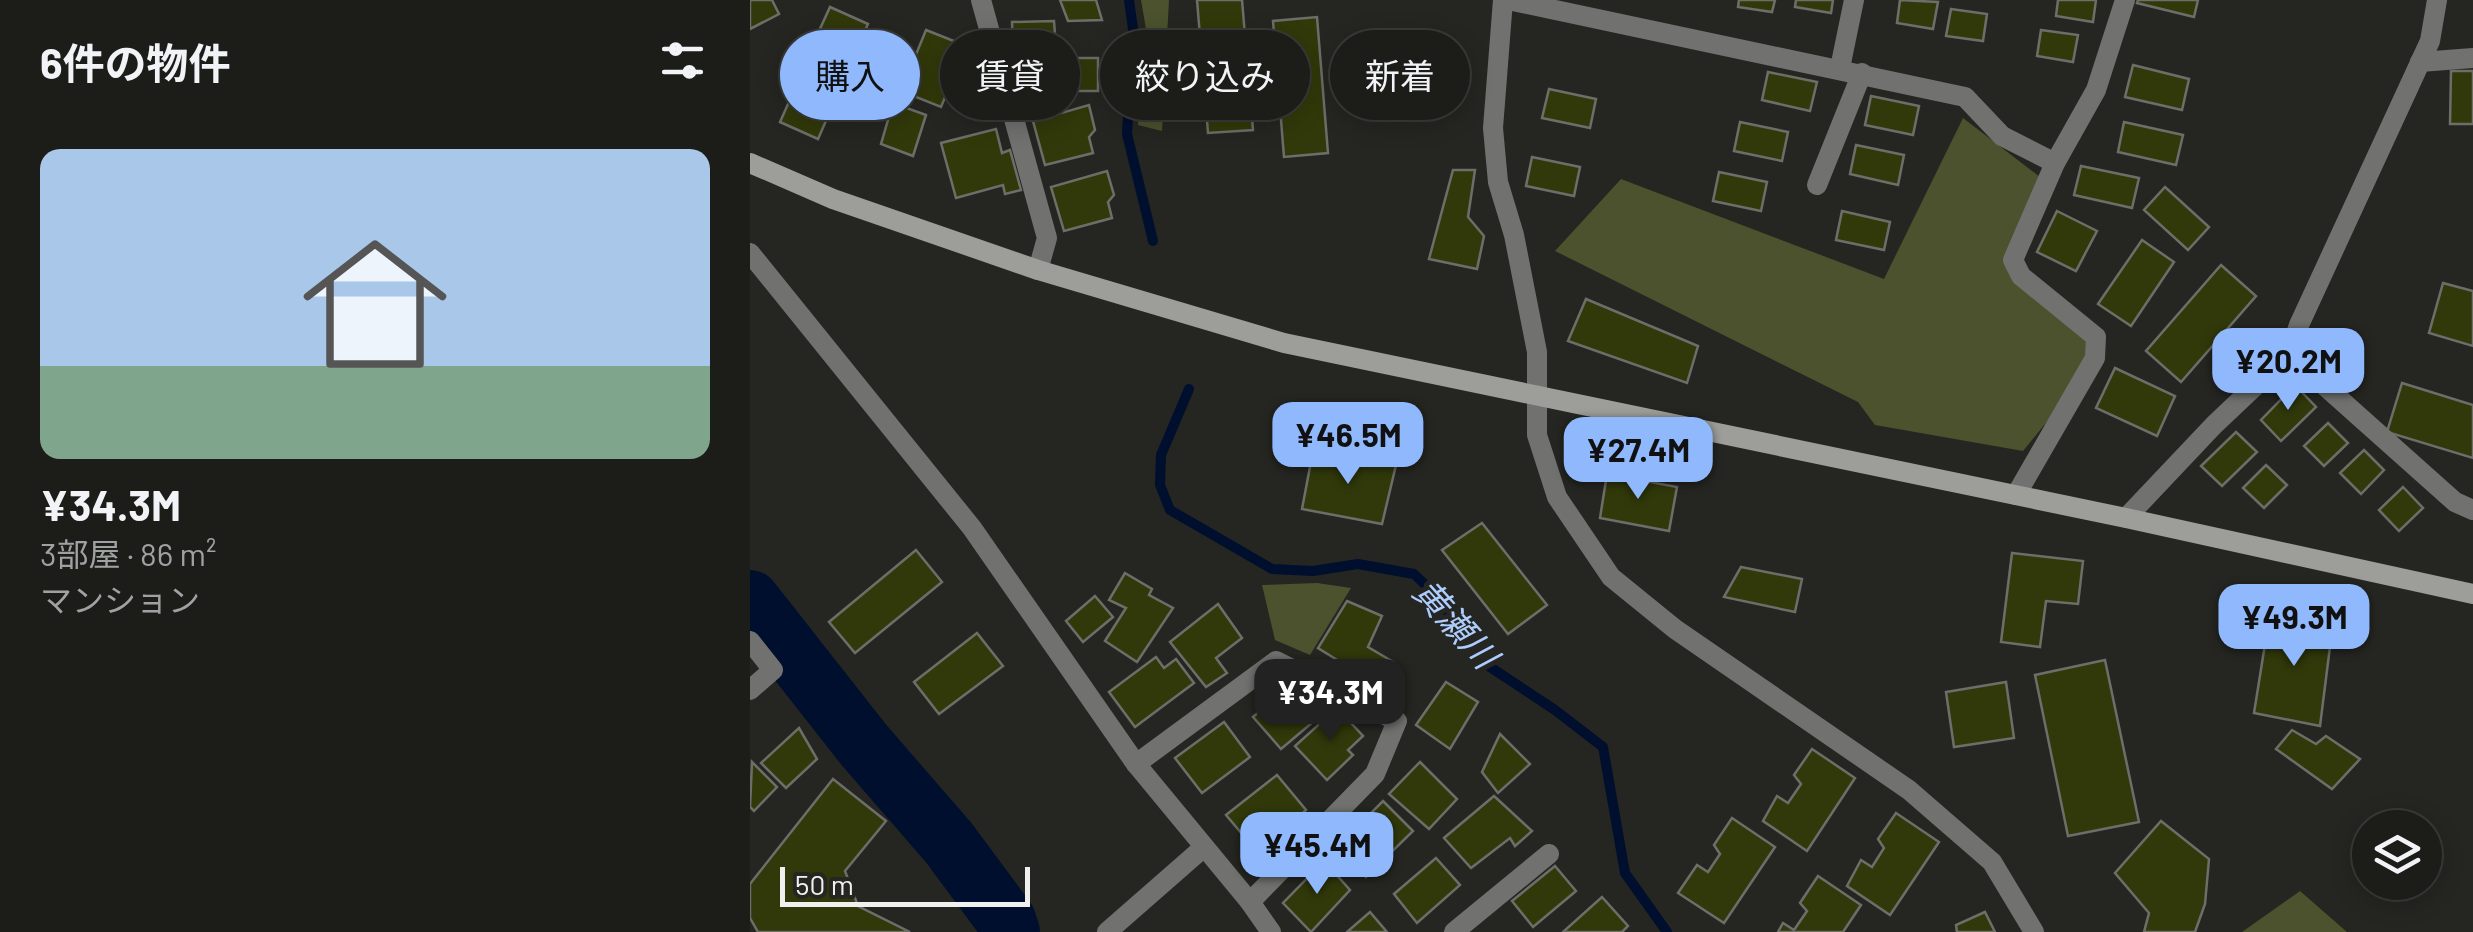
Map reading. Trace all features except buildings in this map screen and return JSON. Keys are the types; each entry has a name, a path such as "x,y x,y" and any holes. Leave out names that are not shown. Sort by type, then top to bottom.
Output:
{"street":[{"path":"982,0 1047,238 1038,270"},
{"path":"2034,932 1992,862 1909,790 1675,629 1611,577 1557,497 1537,435 1537,352 1514,235 1498,182 1494,146 1506,0 1965,97 2002,136 2055,163"},
{"path":"1840,68 1854,0"},
{"path":"2016,495 2096,358 2096,337 2021,276 2013,260 2055,163 2096,90 2125,0"},
{"path":"2126,518 2214,425 2289,354 2430,41 2437,0"},
{"path":"2420,62 2473,58"},
{"path":"1818,186 1862,73"},
{"path":"750,164 832,199 1038,270 1284,343 2473,594"},
{"path":"750,253 972,528 1136,764 1271,932"},
{"path":"2289,354 2455,502 2473,510"},
{"path":"750,640 773,670 750,690"},
{"path":"1136,764 1276,661 1397,721 1375,774 1250,902"},
{"path":"1107,932 1203,848"},
{"path":"1454,932 1548,854"}],"green space":[{"path":"1141,0 1169,0 1167,30 1146,29"},
{"path":"1963,118 2040,177 2021,276 2089,341 2089,370 2023,451 1875,425 1858,402 1555,251 1621,179 1884,279"},
{"path":"1138,120 1163,120 1162,131 1138,125"},
{"path":"1317,583 1351,588 1310,655 1275,640 1262,585"},
{"path":"2300,891 2347,932 2242,932"}],"waterway":[{"name":"黄瀬川","path":"1129,0 1133,29 1127,134 1153,241"},
{"name":"黄瀬川","path":"1189,389 1161,455 1160,485 1170,510 1272,569 1313,571 1358,564 1414,574 1438,597 1478,659 1603,747 1625,873 1667,932"},
{"name":"黄瀬川","path":"750,600 864,745 949,843 1006,920 1010,932"}]}
